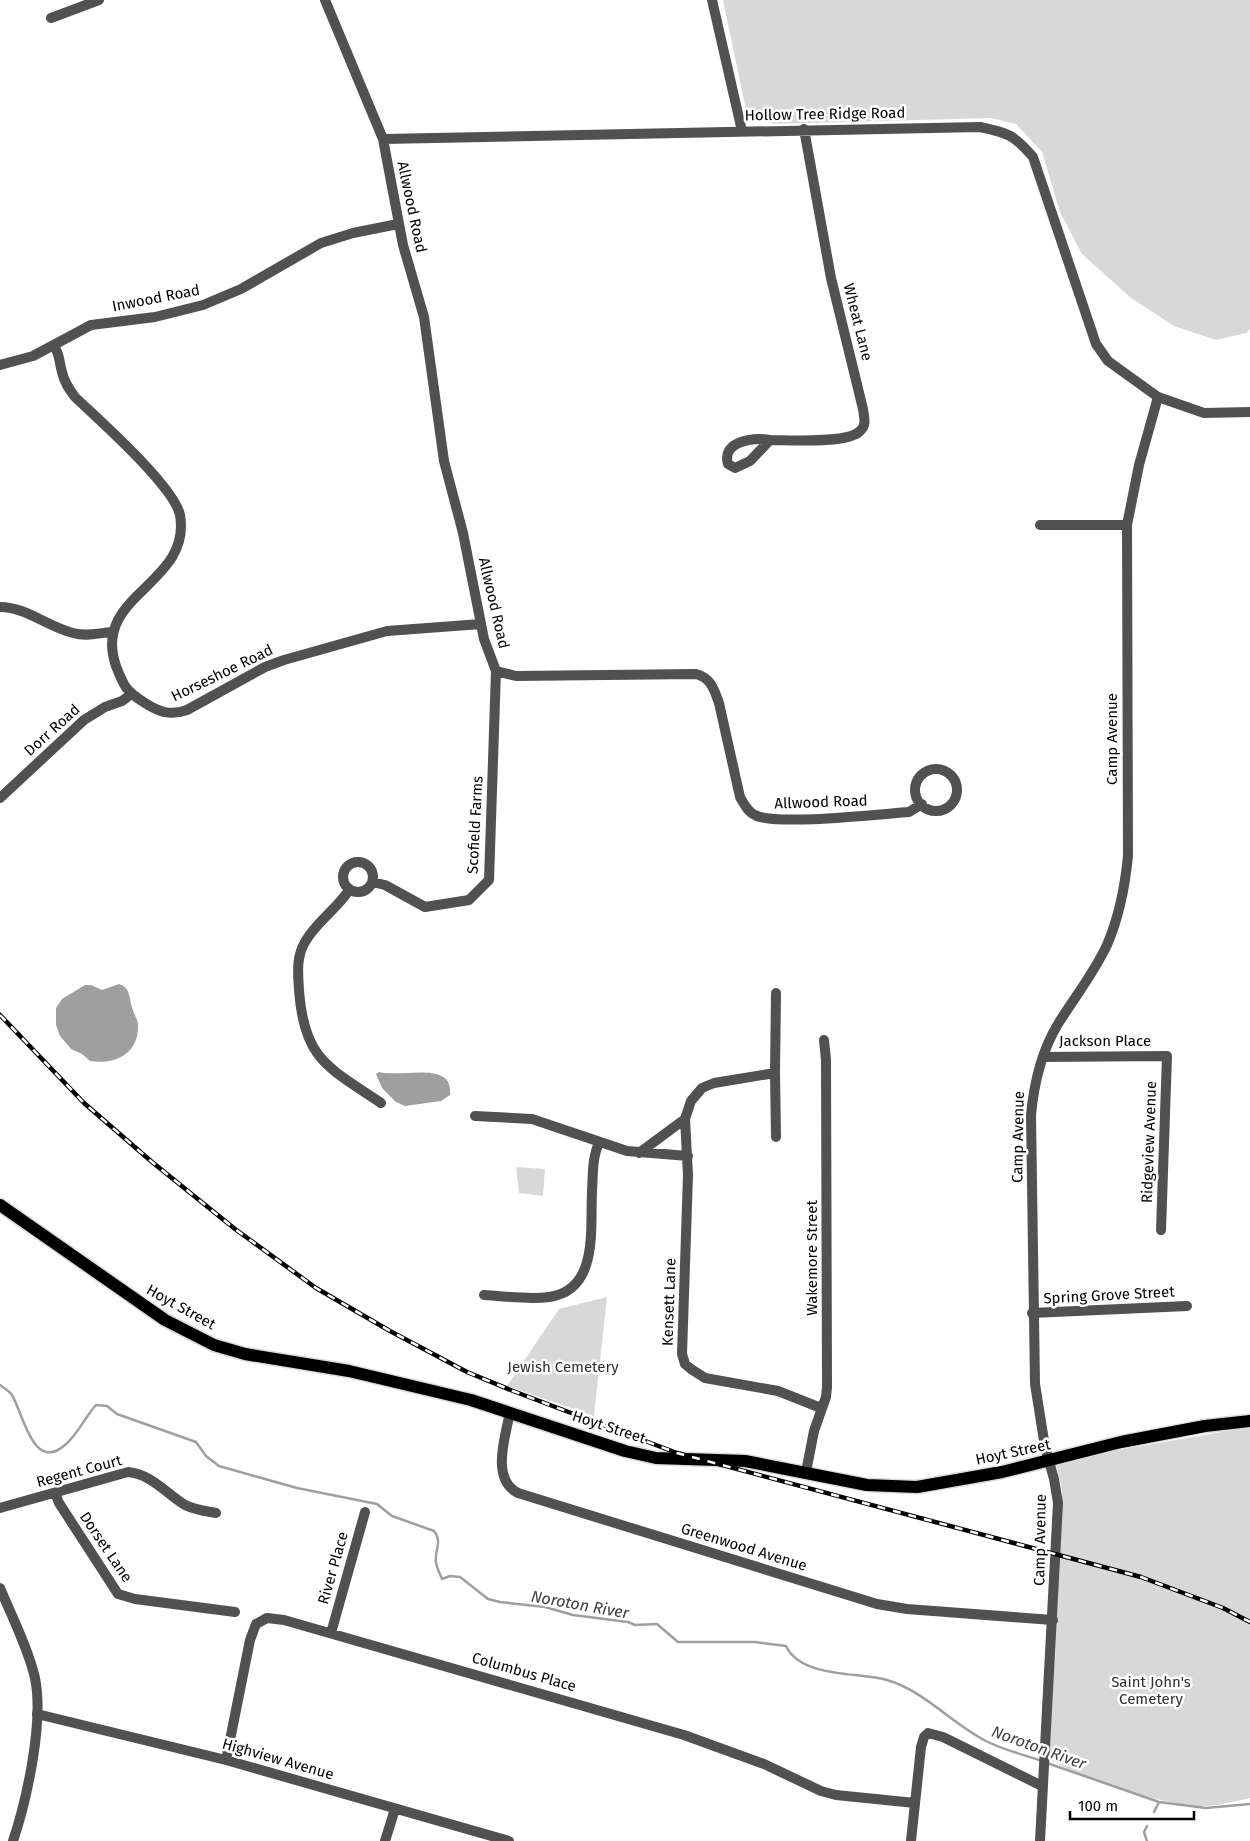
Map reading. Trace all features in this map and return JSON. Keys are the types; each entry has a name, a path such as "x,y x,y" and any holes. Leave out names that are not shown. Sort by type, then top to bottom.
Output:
{"main road":[{"name":"Hoyt Street","path":"0,1205 165,1320 210,1343 245,1354 335,1368 471,1400 647,1457 682,1461 739,1460 867,1485 917,1487 1049,1462 1121,1442 1205,1426 1250,1421"}],"street":[{"path":"50,18 99,0"},
{"path":"325,0 383,139"},
{"path":"712,0 742,131"},
{"name":"Hollow Tree Ridge Road","path":"383,139 804,129 980,127 1002,131 1017,138 1032,157 1096,344 1108,361 1158,397 1204,413 1250,412"},
{"name":"Wheat Lane","path":"770,440 847,437 860,433 864,425 863,409 824,243 804,129"},
{"name":"Allwood Road","path":"383,139 398,224 424,317 444,461 463,533 481,624 496,671 516,676 696,674 703,676 714,690 718,703 740,798 747,809 760,817 789,819 900,813 909,812 922,804"},
{"name":"Inwood Road","path":"0,365 25,359 54,346 91,325 155,317 203,305 242,289 321,243 353,233 398,224"},
{"path":"54,346 59,353 66,386 158,479 180,515 179,546 174,556 131,603 112,632 115,661 130,695"},
{"name":"Camp Avenue","path":"1040,1841 1058,1503 1036,1384 1032,1313 1031,1115 1034,1084 1043,1057 1057,1026 1106,946 1125,887 1128,856 1127,524 1139,465 1158,397"},
{"path":"1040,525 1127,524"},
{"path":"0,607 19,610 71,633 84,636 112,632"},
{"name":"Horseshoe Road","path":"130,695 156,710 174,714 187,710 265,667 284,660 387,631 481,624"},
{"name":"Scofield Farms","path":"372,882 385,885 425,907 469,900 489,880 496,671"},
{"name":"Dorr Road","path":"0,798 84,720 104,707 122,701 130,695"},
{"path":"932,769 944,770 954,778 957,790 953,802 941,810 928,808 922,804 916,794 916,787 921,776 932,769"},
{"path":"359,862 369,867 373,876 372,882 363,892 349,890 344,883 343,874 354,863 359,862"},
{"path":"349,890 312,932 301,950 298,976 300,1010 304,1031 320,1060 381,1103"},
{"path":"776,994 776,1137"},
{"name":"Wakemore Street","path":"806,1472 821,1408 826,1398 828,1376 826,1060 824,1040"},
{"name":"Jackson Place","path":"1043,1057 1167,1056"},
{"name":"Ridgeview Avenue","path":"1161,1230 1167,1056"},
{"name":"Kensett Lane","path":"775,1073 721,1082 702,1088 690,1101 685,1119 688,1156 682,1345 685,1364 705,1378 778,1391 821,1408"},
{"path":"475,1116 532,1119 599,1143 639,1153 688,1156"},
{"path":"639,1153 685,1119"},
{"path":"484,1295 550,1297 568,1291 576,1285 584,1272 589,1258 593,1158 599,1143"},
{"name":"Spring Grove Street","path":"1032,1313 1187,1306"},
{"name":"Greenwood Avenue","path":"510,1412 502,1472 507,1485 518,1493 877,1604 1053,1620"},
{"name":"Regent Court","path":"0,1508 116,1474 135,1473 186,1505 198,1510 216,1513"},
{"name":"Dorset Lane","path":"55,1493 59,1504 118,1594 135,1599 235,1612"},
{"name":"River Place","path":"331,1633 365,1512"},
{"path":"0,1588 34,1673 37,1714 24,1802 14,1841"},
{"name":"Columbus Place","path":"226,1760 250,1640 256,1624 267,1618 284,1620 331,1633 684,1735 764,1764 820,1791 836,1795 915,1803"},
{"name":"Highview Avenue","path":"37,1714 226,1760 509,1841"},
{"path":"911,1841 922,1747 924,1737 928,1733 943,1737 1042,1786"},
{"path":"385,1841 395,1809"}],"green space":[{"path":"723,0 1250,0 1250,329 1246,333 1216,340 1174,326 1131,298 1082,254 1060,212 1042,152 1016,124 991,118 773,124 747,115"},
{"path":"516,1167 545,1169 543,1196 519,1193"},
{"name":"Jewish Cemetery","path":"607,1297 594,1416 507,1386 559,1309"},
{"name":"Saint John's Cemetery","path":"1250,1427 1250,1798 1219,1805 1200,1806 1142,1796 1080,1774 1046,1757 1055,1659 1062,1490 1056,1464 1113,1451"}],"shaded area":[{"path":"119,984 123,985 127,990 137,1021 137,1035 134,1043 130,1050 116,1059 99,1062 90,1061 82,1054 71,1049 60,1036 56,1025 56,1008 62,999 85,985 91,985 102,990"},
{"path":"379,1072 436,1074 444,1077 449,1084 450,1095 441,1101 405,1106 396,1102 382,1088 376,1074"}],"waterway":[{"name":"Noroton River","path":"0,1385 12,1395 31,1437 37,1446 45,1452 54,1452 65,1445 74,1436 96,1405 107,1406 117,1414 196,1442 206,1456 219,1466 297,1488 377,1504 392,1516 434,1531 438,1539 436,1563 442,1579 450,1576 460,1577 488,1599 545,1607 573,1615 628,1622 635,1625 657,1624 678,1642 755,1642 786,1646 793,1656 804,1664 817,1669 887,1680 901,1685 926,1700 975,1735 1007,1750 1042,1761"},
{"name":"Noroton River","path":"1047,1763 1159,1802 1206,1808 1250,1804"},
{"path":"1154,1812 1159,1802"},
{"path":"1147,1826 1144,1832 1147,1841"}],"railway":[{"path":"0,1015 84,1103 152,1162 235,1229 316,1288 390,1331 467,1372 677,1453 1141,1577 1223,1608 1250,1622"}]}
